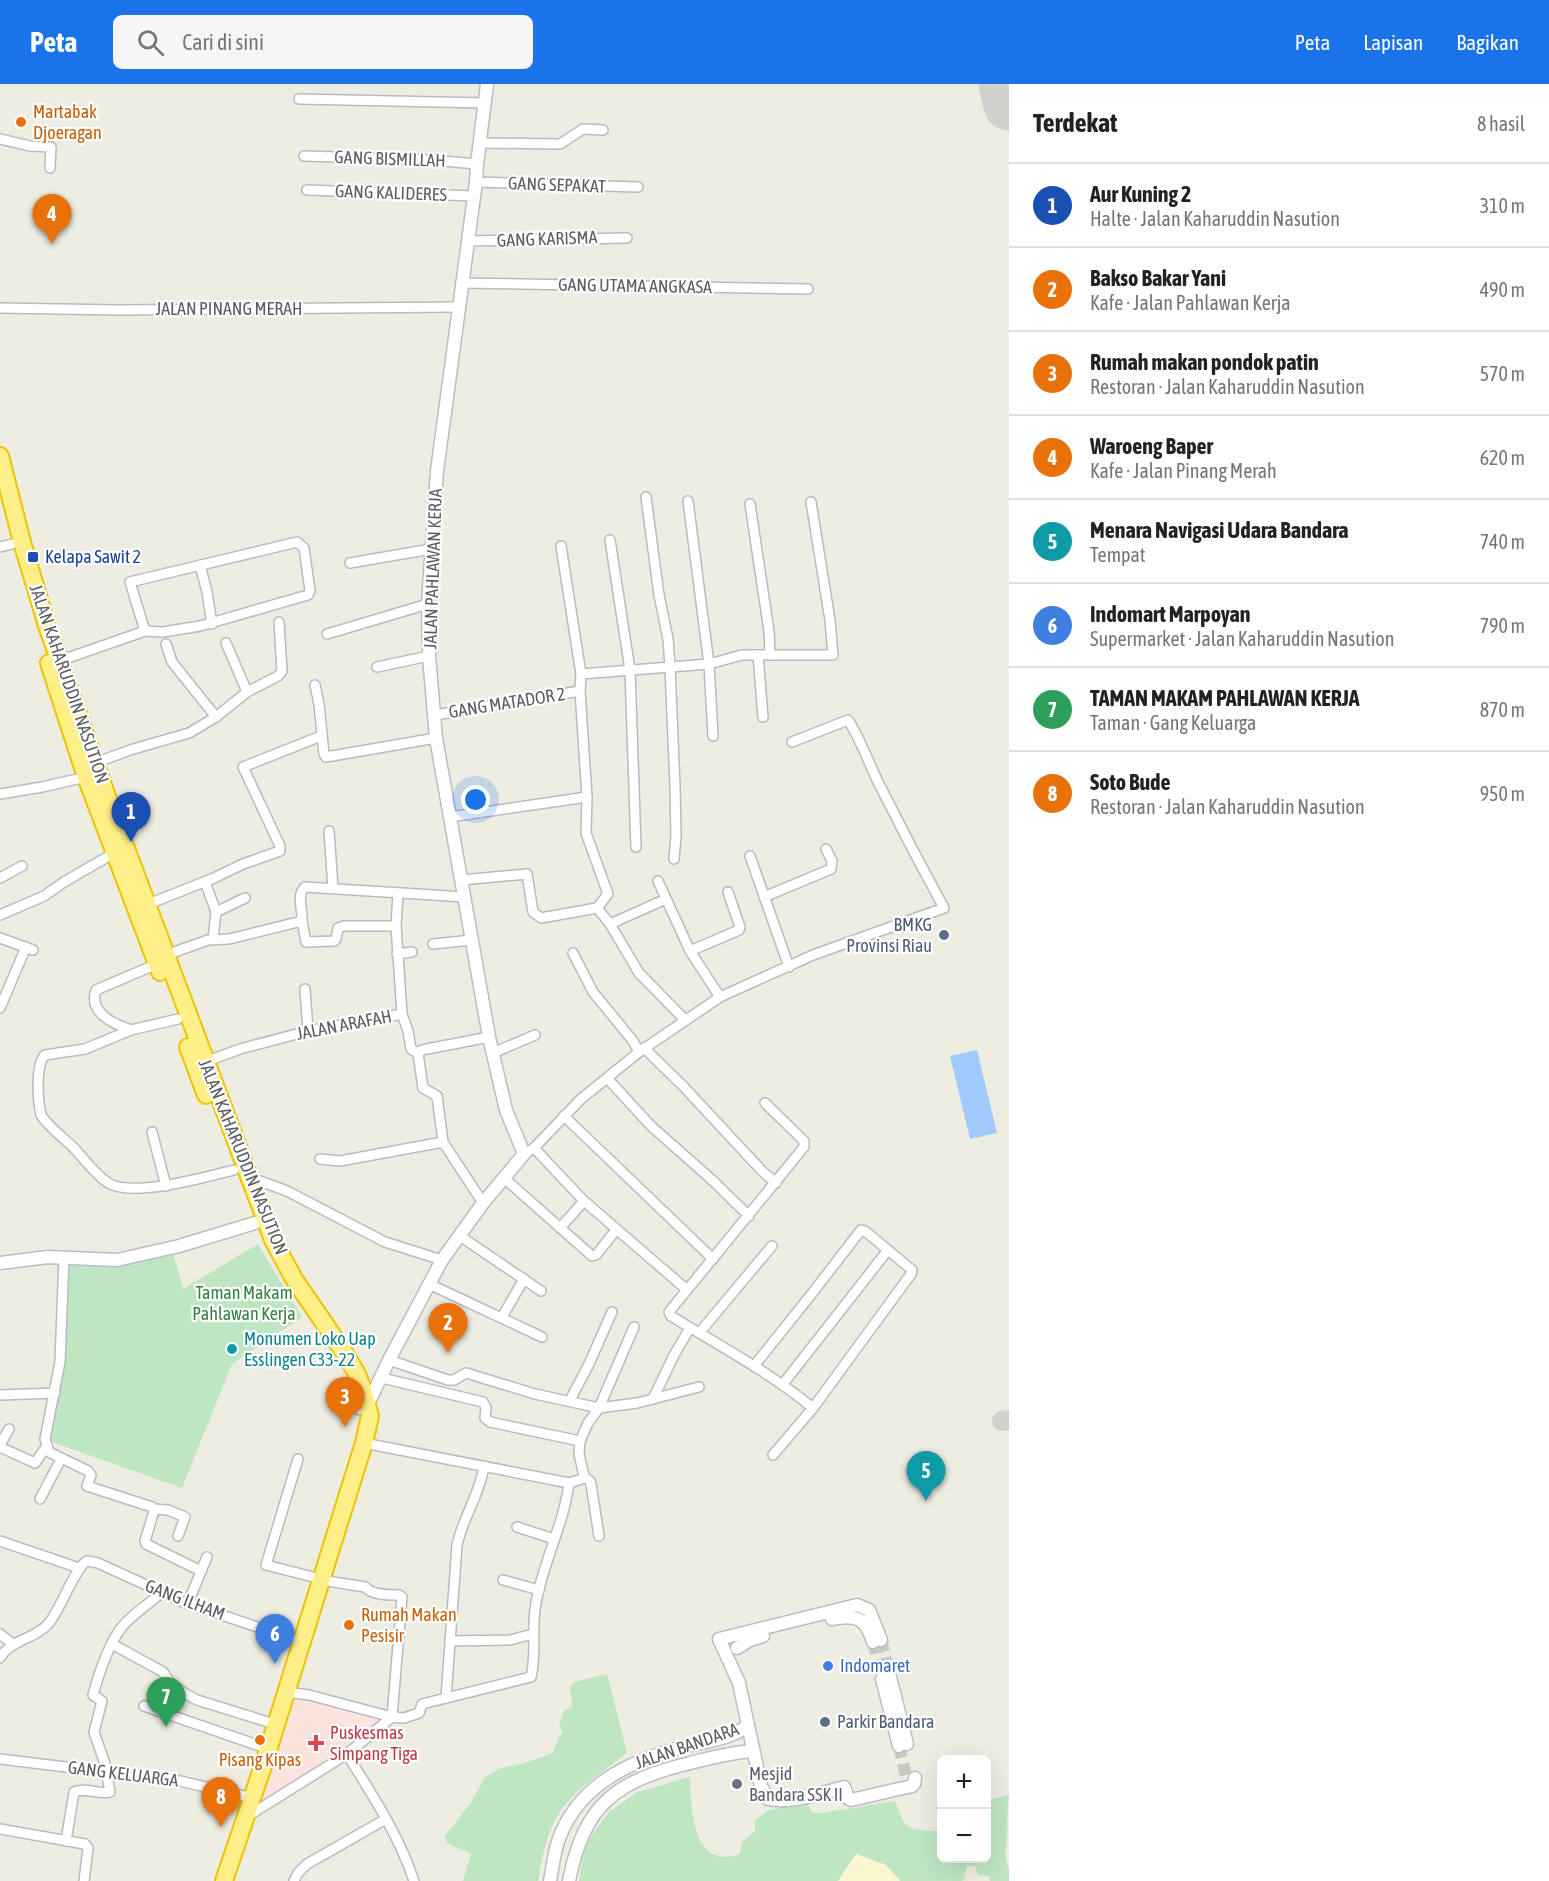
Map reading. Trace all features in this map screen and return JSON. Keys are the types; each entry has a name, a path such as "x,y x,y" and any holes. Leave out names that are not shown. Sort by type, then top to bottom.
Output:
{"highway":[{"name":"JALAN KAHARUDDIN NASUTION","path":"0,456 35,603 90,770 146,904 178,1019 227,1134"},
{"name":"JALAN KAHARUDDIN NASUTION","path":"0,498 6,545 35,603 59,661 114,853 205,1062 255,1223 277,1269 332,1354 358,1401 364,1406"},
{"name":"JALAN KAHARUDDIN NASUTION","path":"215,1881 241,1817 244,1796 260,1746 282,1692 296,1640 370,1424 357,1374 294,1280 241,1174"},
{"name":"JALAN KAHARUDDIN NASUTION","path":"224,1881 241,1817 317,1578 356,1443 364,1406"}],"street":[{"name":"JALAN PAHLAWAN KERJA","path":"487,84 437,471 428,604 429,656 436,738 489,1037 506,1110 529,1151"},
{"path":"299,99 485,103"},
{"path":"480,143 560,144 583,129 603,130"},
{"path":"0,139 30,146 48,145 51,147 50,168"},
{"name":"GANG BISMILLAH","path":"304,156 432,160 477,164"},
{"name":"GANG SEPAKAT","path":"476,182 638,187"},
{"name":"GANG KALIDERES","path":"307,190 474,196"},
{"name":"GANG KARISMA","path":"467,241 627,238"},
{"name":"GANG UTAMA ANGKASA","path":"461,284 808,289"},
{"name":"JALAN PINANG MERAH","path":"0,308 130,310 459,308"},
{"path":"646,497 659,595 668,639 676,807 674,859"},
{"path":"688,501 709,664 713,736"},
{"path":"581,674 709,664 734,656 830,656 834,654 811,502"},
{"path":"750,504 769,631 770,655"},
{"path":"610,540 630,670 636,846"},
{"path":"59,661 145,631 163,632 212,624 308,595 310,591 303,548 297,542 130,582 145,631"},
{"path":"461,880 527,874 533,912 541,918 597,908 608,894 586,835 587,797 580,691 581,674 561,546"},
{"path":"350,563 431,549"},
{"path":"201,565 212,624"},
{"path":"327,634 428,604"},
{"path":"0,794 42,787 90,770 130,750 189,733 216,717 247,692 278,676 282,671 279,622"},
{"path":"226,643 247,692"},
{"path":"166,644 172,662 216,717"},
{"path":"758,655 763,717"},
{"path":"377,667 429,656"},
{"path":"315,684 324,754 328,757 436,738"},
{"name":"GANG MATADOR 2","path":"435,715 580,691"},
{"path":"364,1406 382,1378 389,1360 442,1260 483,1203 529,1151 607,1078 642,1050 720,997 813,955 944,909 896,819 848,720 792,742"},
{"path":"146,904 280,850 243,767 321,736"},
{"path":"450,817 587,797"},
{"path":"329,831 333,888"},
{"path":"764,897 831,869 832,861 826,849"},
{"path":"0,915 44,896 114,853"},
{"path":"750,856 789,967"},
{"path":"0,878 22,866"},
{"path":"658,881 690,951 720,997"},
{"path":"205,882 216,912 213,939"},
{"path":"396,926 344,926 338,928 334,941 306,942 300,898 302,889 305,887 333,888 465,897"},
{"path":"690,951 739,930 728,892"},
{"name":"JALAN ARAFAH","path":"205,1062 240,1049 308,1031 402,1014 396,926 398,893"},
{"path":"216,912 245,898"},
{"path":"610,924 666,899"},
{"path":"597,908 610,924 639,973 686,1020"},
{"path":"131,1030 111,1023 98,1011 94,997 96,990 161,959 213,939 229,939 302,921"},
{"path":"0,938 29,949 3,994 0,1008"},
{"path":"433,944 472,940"},
{"path":"398,954 412,952"},
{"path":"573,953 593,992 633,1041 690,1093 762,1171 776,1183"},
{"path":"304,990 308,1031"},
{"path":"402,1014 411,1049 418,1053"},
{"path":"178,1019 131,1030 85,1049 42,1057 39,1067 41,1115 110,1184 120,1187 153,1188 241,1174 287,1191 385,1242 442,1260"},
{"path":"494,1053 535,1035"},
{"path":"418,1053 422,1050 489,1037"},
{"path":"418,1053 423,1088 437,1096 443,1142 483,1203"},
{"path":"607,1078 651,1126 749,1216"},
{"path":"765,1102 805,1143 804,1147 669,1312 671,1316 783,1384 813,1408"},
{"path":"564,1116 712,1259"},
{"path":"152,1132 166,1186"},
{"path":"320,1159 340,1161 443,1142"},
{"path":"529,1151 616,1230 686,1289"},
{"path":"504,1178 593,1257 616,1230"},
{"path":"560,1228 584,1201"},
{"path":"0,1263 25,1258 64,1257 117,1260 142,1256 255,1223"},
{"path":"754,1366 861,1230 866,1231 911,1268 912,1274 813,1408 773,1455"},
{"path":"460,1236 541,1291"},
{"path":"700,1332 772,1246"},
{"path":"783,1384 888,1250"},
{"path":"64,1257 60,1362 45,1439 46,1447 49,1452 61,1459 88,1471 91,1475 87,1486 153,1509 168,1510 185,1517 178,1536"},
{"path":"502,1317 524,1279"},
{"path":"429,1284 542,1337"},
{"path":"570,1400 612,1312"},
{"path":"599,1536 591,1482 584,1477 579,1454 580,1441 588,1423 599,1408 634,1327"},
{"path":"653,1399 690,1328"},
{"path":"389,1360 448,1380 454,1380 466,1373 535,1394 599,1408 653,1399 699,1387"},
{"path":"382,1378 483,1402 486,1407 485,1418 490,1422 580,1441"},
{"path":"0,1395 55,1393"},
{"path":"9,1429 0,1446 35,1463 46,1447"},
{"path":"364,1443 569,1483 584,1477"},
{"path":"40,1499 61,1459"},
{"path":"241,1817 347,1754 392,1717 402,1611 401,1596 374,1592 365,1587 317,1578 266,1564 298,1459"},
{"path":"446,1698 457,1545 461,1527 481,1483 484,1466"},
{"path":"282,1692 309,1695 392,1717 404,1718 419,1713 422,1704 531,1677 535,1605 565,1509 569,1483"},
{"path":"153,1509 146,1544 201,1571"},
{"path":"517,1527 554,1539"},
{"path":"0,1541 79,1568 47,1625 14,1644 0,1656"},
{"path":"188,1603 207,1557"},
{"name":"GANG ILHAM","path":"79,1568 87,1561 98,1563 161,1593 296,1640"},
{"path":"503,1580 539,1590"},
{"path":"66,1840 73,1794 78,1790 110,1793 107,1772 94,1732 102,1701 93,1695 112,1644 120,1629 161,1593"},
{"path":"737,1648 756,1638 846,1616 863,1622 877,1641 869,1610 856,1605 719,1640 739,1683 761,1786 768,1799 775,1801 801,1797 844,1787 851,1800 910,1781"},
{"path":"730,1664 745,1633"},
{"path":"0,1634 14,1644"},
{"path":"450,1641 510,1640 533,1634"},
{"path":"112,1644 163,1672 176,1687 197,1700 268,1722"},
{"path":"886,1678 903,1745"},
{"path":"144,1706 260,1746"},
{"name":"JALAN BANDARA","path":"550,1881 559,1837 566,1822 584,1798 603,1780 650,1757 722,1737 743,1730 748,1725"},
{"name":"JALAN BANDARA","path":"569,1881 572,1861 581,1836 597,1808 613,1794 630,1783 667,1769 731,1753 753,1751"},
{"path":"347,1754 386,1819 403,1852 414,1881"},
{"name":"GANG KELUARGA","path":"0,1759 180,1781 244,1796"},
{"path":"294,1881 307,1864 386,1819"},
{"path":"0,1829 83,1843 87,1846 84,1881"}],"shaded area":[{"name":"Puskesmas Simpang Tiga","path":"289,1696 308,1697 384,1718 385,1726 260,1802 257,1799"}],"green space":[{"name":"Taman Makam Pahlawan Kerja","path":"258,1244 302,1317 232,1364 182,1488 49,1441 68,1262 173,1252 183,1289"},
{"path":"607,1674 627,1753 590,1781 565,1805 556,1818 549,1835 538,1881 463,1881 471,1854 447,1843 444,1837 470,1804 485,1777 501,1768 553,1753 563,1732 559,1726 564,1711 572,1706 570,1687 574,1682"},
{"path":"690,1777 691,1804 697,1834 703,1845 712,1853 724,1857 740,1854 742,1842 755,1831 755,1820 769,1810 807,1802 812,1813 822,1813 895,1801 907,1825 915,1829 937,1831 937,1863 991,1863 991,1800 1009,1795 1005,1855 1009,1881 990,1881 990,1876 978,1875 975,1866 967,1866 964,1880 961,1881 900,1881 886,1865 856,1854 838,1881 579,1881 583,1855 589,1839 609,1812 637,1792"}],"sand":[{"path":"856,1854 886,1865 900,1881 838,1881"}],"water":[{"path":"977,1050 997,1133 970,1139 950,1056"}],"taxiway":[{"path":"1002,1421 1009,1420"}],"runway":[{"path":"1004,84 1009,105"}],"tunnel":[{"path":"881,1640 890,1677"},
{"path":"873,1642 882,1679"},
{"path":"899,1746 907,1780"}],"place":[{"name":"Martabak Djoeragan","path":"21,122"},
{"name":"Waroeng Baper","path":"52,244"},
{"name":"Kelapa Sawit 2","path":"33,557"},
{"name":"Aur Kuning 2","path":"131,842"},
{"name":"BMKG Provinsi Riau","path":"944,935"},
{"name":"Monumen Loko Uap Esslingen C33-22","path":"232,1349"},
{"name":"Bakso Bakar Yani","path":"448,1353"},
{"name":"Rumah makan pondok patin","path":"345,1427"},
{"name":"Menara Navigasi Udara Bandara","path":"926,1501"},
{"name":"Rumah Makan Pesisir","path":"349,1625"},
{"name":"Indomart Marpoyan","path":"275,1664"},
{"name":"Indomaret","path":"828,1666"},
{"name":"Parkir Bandara","path":"825,1722"},
{"name":"TAMAN MAKAM PAHLAWAN KERJA","path":"166,1727"},
{"name":"Pisang Kipas","path":"260,1740"},
{"name":"Puskesmas Simpang Tiga","path":"316,1743"},
{"name":"Mesjid Bandara SSK II","path":"737,1784"},
{"name":"Soto Bude","path":"221,1827"}]}
